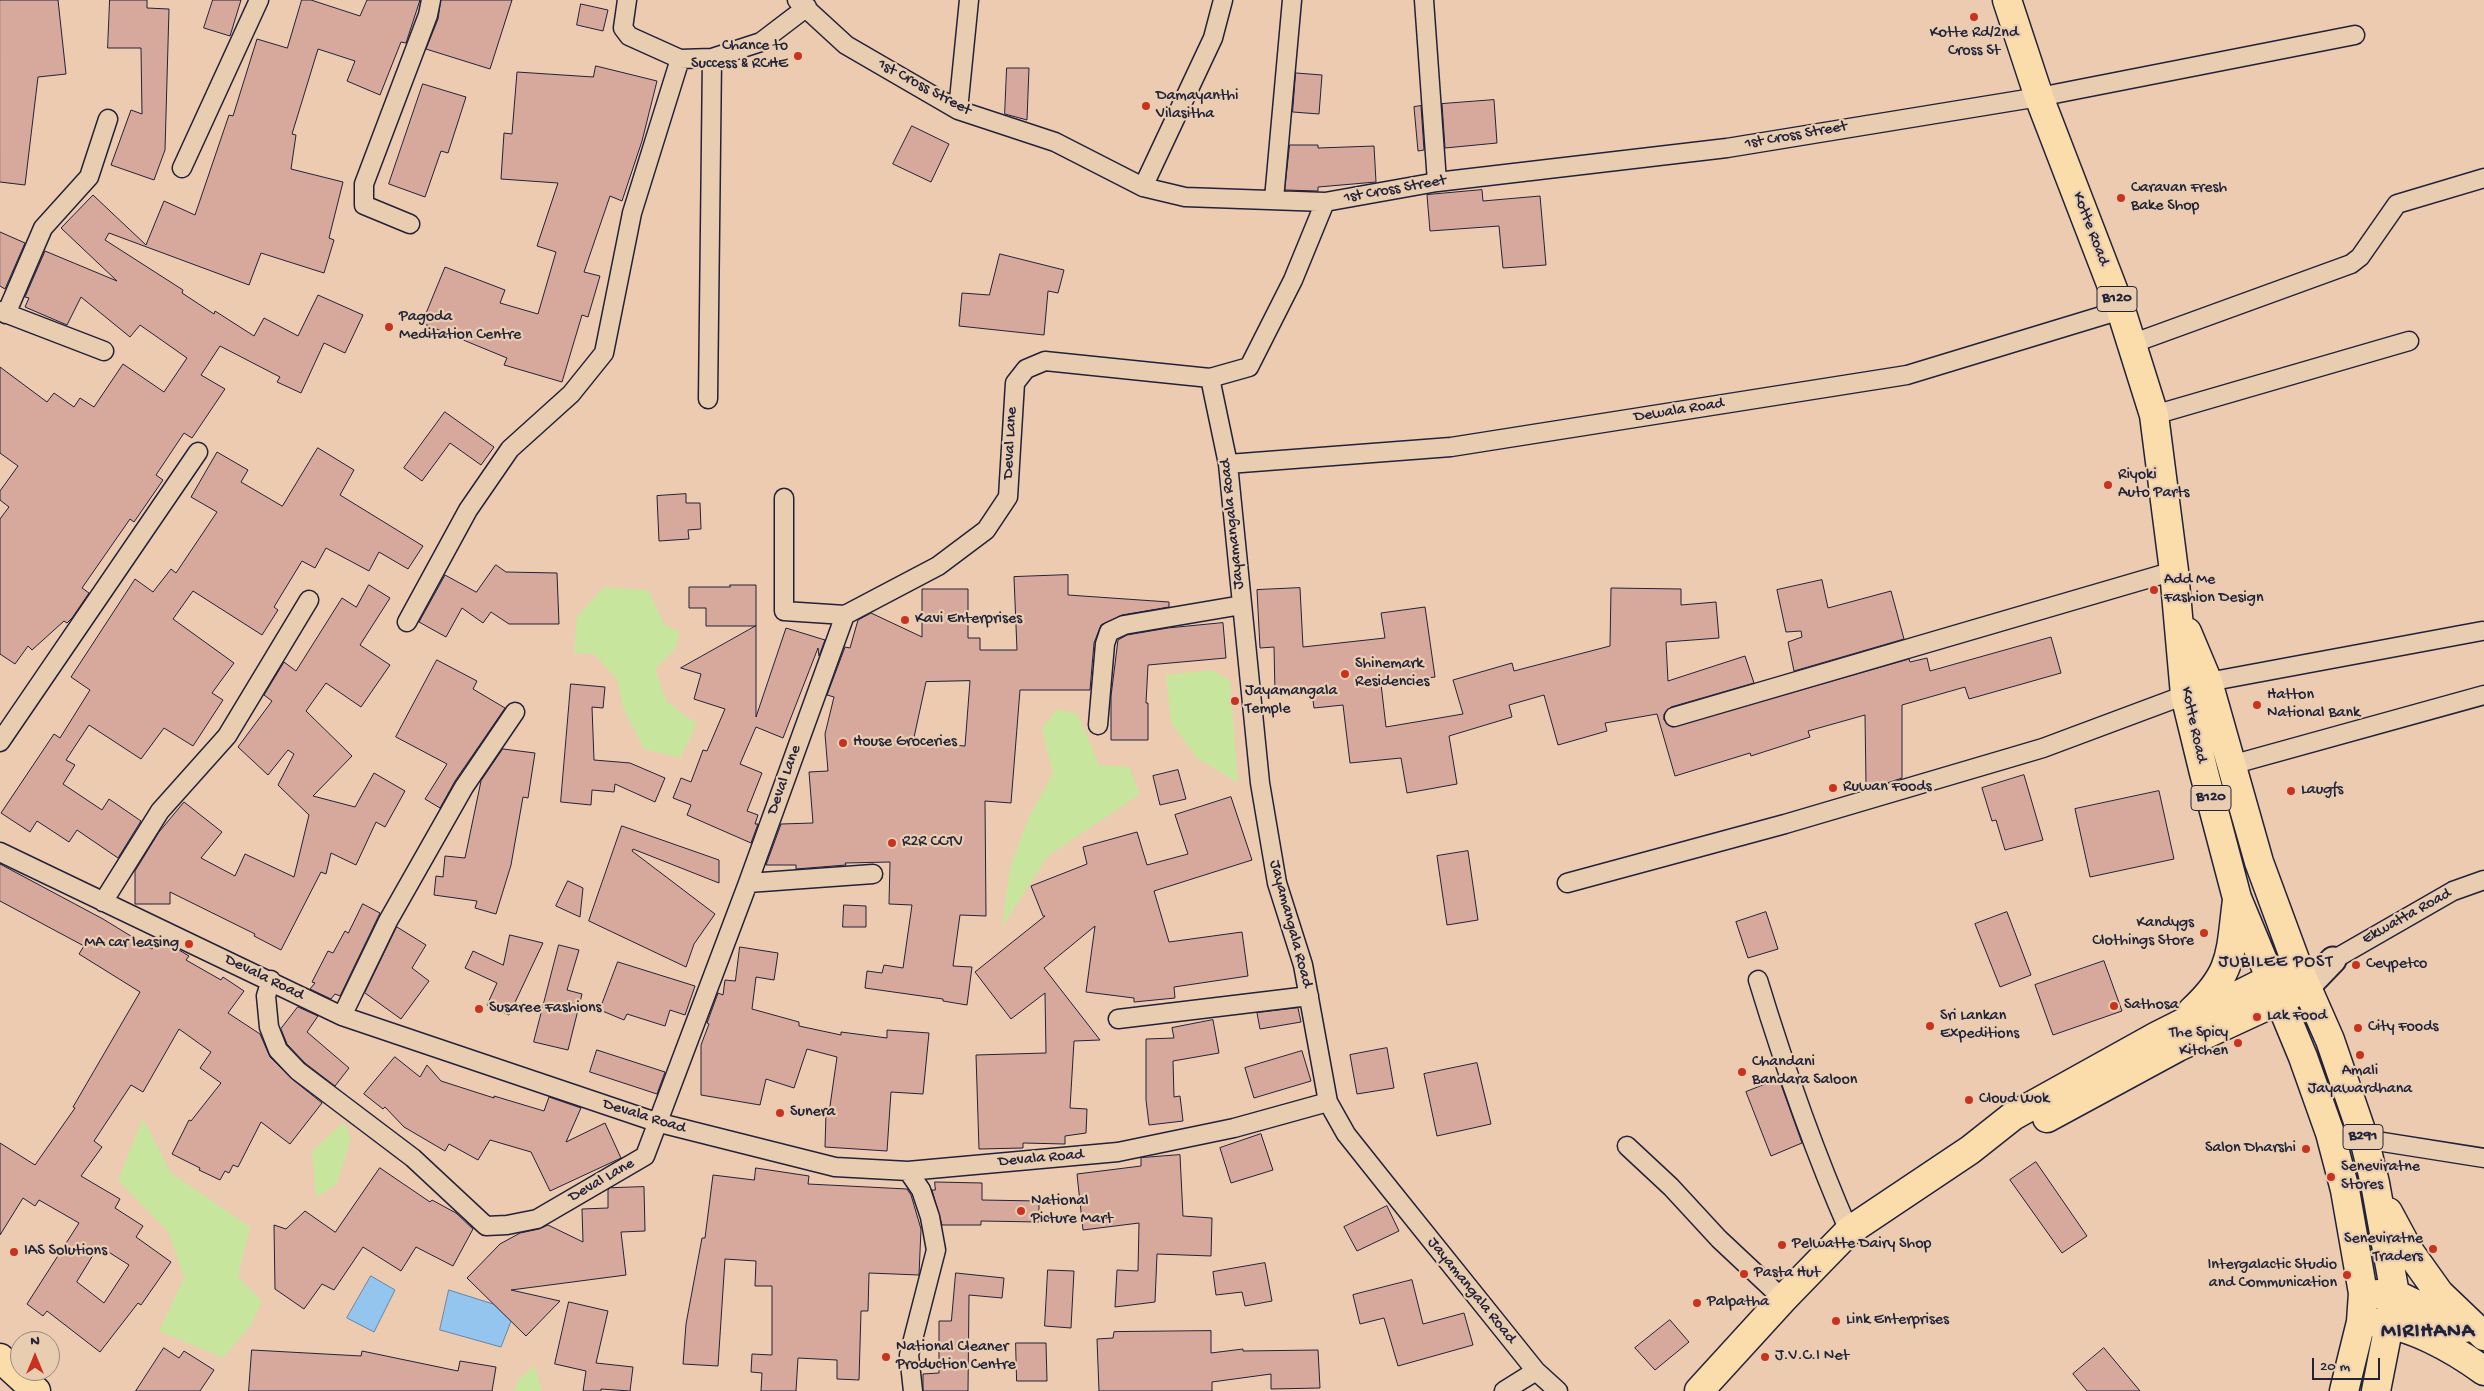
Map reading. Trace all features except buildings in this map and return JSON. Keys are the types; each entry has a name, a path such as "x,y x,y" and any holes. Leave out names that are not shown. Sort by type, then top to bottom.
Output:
{"main road":[{"name":"Kotte Road","path":"2007,0 2039,97 2121,310 2154,415 2174,571 2185,695 2237,898 2277,990"},
{"name":"Kotte Road","path":"2178,610 2208,682 2259,862 2302,976"},
{"path":"2174,1027 2213,991 2224,972 2230,952 2237,898"},
{"path":"1970,1150 2020,1133 2333,960"},
{"name":"B291","path":"2302,976 2330,1040 2364,1139 2376,1191 2395,1294"},
{"path":"1699,1391 1783,1299 1849,1231 1970,1150 2013,1116 2087,1073 2174,1027 2277,990"},
{"name":"B291","path":"2277,990 2330,1133 2345,1190 2363,1294"},
{"path":"2376,1191 2409,1251 2439,1293 2484,1337"},
{"path":"2344,1391 2361,1322 2363,1294 2395,1294 2484,1337"},
{"path":"2376,1391 2395,1294"},
{"path":"2361,1322 2390,1323 2458,1352 2484,1371"},
{"path":"0,1358 36,1391"}],"street":[{"path":"182,168 259,0"},
{"path":"410,224 364,205 364,184 428,14 431,0"},
{"path":"627,0 623,28 629,36 680,58 712,58 762,42 802,4"},
{"path":"958,110 969,0"},
{"path":"1143,187 1213,38 1223,0"},
{"path":"1274,199 1292,0"},
{"path":"1424,0 1437,182"},
{"name":"1st Cross Street","path":"802,4 846,45 958,110 1055,142 1143,187 1185,197 1325,202 1437,182 1727,148 2039,97 2356,35"},
{"path":"407,622 468,510 510,449 571,394 604,353 632,213 680,58"},
{"path":"708,399 712,58"},
{"path":"104,350 3,312 43,228 89,176 108,119"},
{"path":"2131,344 2351,264 2360,257 2397,204 2484,178"},
{"name":"Deval Lane","path":"271,980 266,996 266,1004 269,1027 278,1050 298,1071 413,1158 486,1226 507,1225 536,1219 645,1156 656,1122 748,883 845,616 938,566 986,530 1008,497 1015,383 1026,369 1045,361 1210,378 1249,367 1293,280 1325,202"},
{"name":"Dewala Road","path":"1228,464 1451,447 1907,375 2121,310"},
{"path":"2154,415 2409,341"},
{"name":"Jayamangala Road","path":"1210,378 1228,464 1260,784 1277,883 1304,965 1328,1102 1346,1134 1368,1162 1536,1371 1558,1391"},
{"path":"0,742 198,452"},
{"path":"784,498 784,611 845,616"},
{"path":"1674,717 2174,571"},
{"path":"103,902 160,811 227,736 309,600"},
{"path":"1098,725 1105,644 1109,632 1124,625 1242,605"},
{"path":"2208,682 2482,631"},
{"path":"1567,883 1785,824 2043,748 2185,695"},
{"path":"2231,765 2484,695"},
{"path":"342,1016 388,921 464,787 515,712"},
{"name":"Devala Road","path":"0,852 271,980 342,1016 656,1122 836,1167 908,1171 1118,1152 1234,1128 1328,1102"},
{"path":"748,883 873,874"},
{"name":"Ekwatta Road","path":"2333,960 2453,891 2484,880"},
{"path":"1758,980 1784,1065 1826,1179 1849,1231"},
{"path":"1118,1020 1309,996"},
{"path":"2364,1139 2484,1158"},
{"path":"1627,1146 1671,1187 1719,1239 1783,1299"},
{"path":"908,1171 921,1190 930,1217 936,1250 910,1356 913,1391"},
{"path":"1504,1391 1536,1371"}],"green space":[{"path":"604,587 648,590 664,624 680,632 675,649 655,669 667,702 697,724 680,758 644,749 623,708 617,679 594,654 574,653 577,616"},
{"path":"1212,670 1230,680 1238,783 1197,758 1171,723 1166,675"},
{"path":"1057,709 1078,714 1099,765 1129,767 1140,794 1048,856 1002,927 1010,867 1030,815 1053,773 1042,729"},
{"path":"143,1118 171,1173 250,1227 238,1277 262,1301 251,1325 223,1358 159,1331 184,1278 169,1233 118,1180"},
{"path":"344,1122 351,1138 337,1184 316,1198 312,1151"},
{"path":"535,1365 542,1391 514,1391 520,1378"}],"water":[{"path":"371,1276 395,1290 374,1332 347,1318"},
{"path":"449,1290 515,1311 501,1347 440,1330"}],"place":[{"name":"Kotte Rd/2nd Cross St","path":"1974,17"},
{"name":"Chance to Success & RCHE","path":"798,56"},
{"name":"Damayanthi Vilasitha","path":"1146,106"},
{"name":"Caravan Fresh Bake Shop","path":"2121,198"},
{"name":"Pagoda Meditation Centre","path":"389,327"},
{"name":"Riyoki Auto Parts","path":"2108,485"},
{"name":"Add Me Fashion Design","path":"2154,590"},
{"name":"Kavi Enterprises","path":"905,620"},
{"name":"Shinemark Residencies","path":"1345,674"},
{"name":"Jayamangala Temple","path":"1235,701"},
{"name":"Hatton National Bank","path":"2257,705"},
{"name":"House Groceries","path":"843,743"},
{"name":"Ruwan Foods","path":"1833,788"},
{"name":"Laugfs","path":"2291,791"},
{"name":"R2R CCTV","path":"892,843"},
{"name":"Kandygs Clothings Store","path":"2204,933"},
{"name":"MA car leasing","path":"189,944"},
{"name":"Ceypetco","path":"2356,965"},
{"name":"Sathosa","path":"2114,1006"},
{"name":"Susaree Fashions","path":"479,1009"},
{"name":"Lak Food","path":"2257,1017"},
{"name":"Sri Lankan Expeditions","path":"1930,1026"},
{"name":"City Foods","path":"2358,1028"},
{"name":"The Spicy Kitchen","path":"2238,1043"},
{"name":"Amali Jayawardhana","path":"2360,1055"},
{"name":"Chandani Bandara Saloon","path":"1742,1072"},
{"name":"Cloud Wok","path":"1969,1100"},
{"name":"Sunera","path":"780,1113"},
{"name":"Salon Dharshi","path":"2306,1149"},
{"name":"Seneviratne Stores","path":"2331,1177"},
{"name":"National Picture Mart","path":"1021,1211"},
{"name":"Pelwatte Dairy Shop","path":"1782,1245"},
{"name":"Seneviratne Traders","path":"2433,1249"},
{"name":"IAS Solutions","path":"14,1252"},
{"name":"Pasta Hut","path":"1744,1274"},
{"name":"Intergalactic Studio and Communication","path":"2347,1275"},
{"name":"Palpatha","path":"1697,1303"},
{"name":"Link Enterprises","path":"1836,1321"},
{"name":"National Cleaner Production Centre","path":"886,1357"},
{"name":"J.V.C.I Net","path":"1765,1357"}],"district":[{"name":"JUBILEE POST","path":"2276,963"},
{"name":"MIRIHANA","path":"2428,1333"}]}
